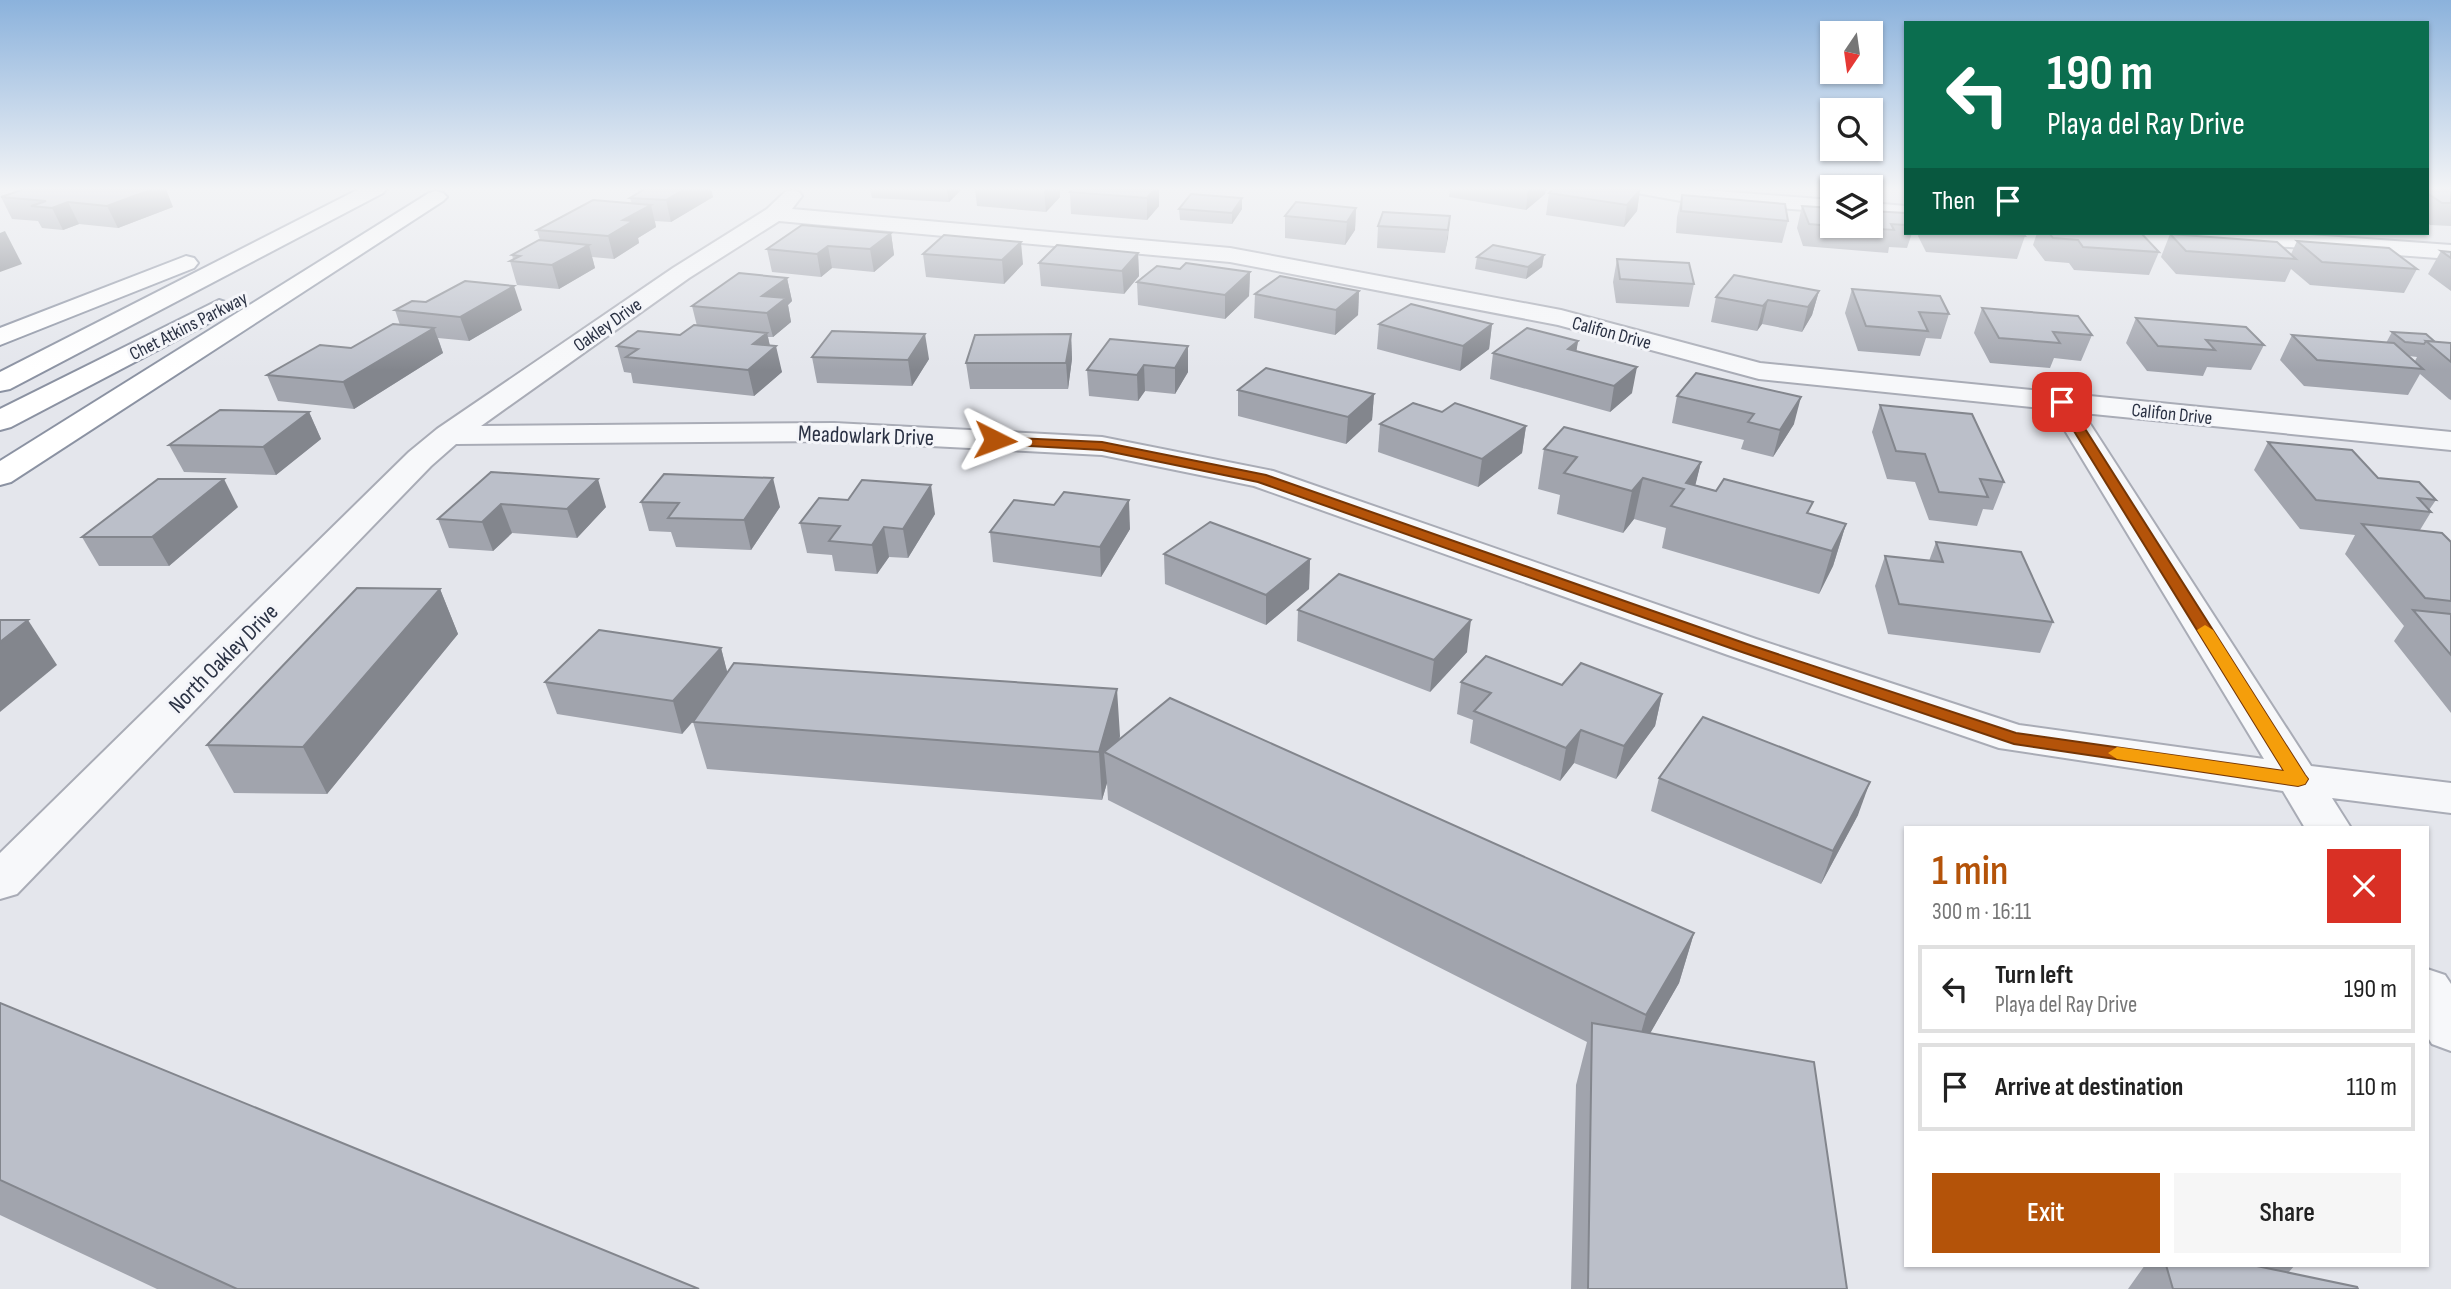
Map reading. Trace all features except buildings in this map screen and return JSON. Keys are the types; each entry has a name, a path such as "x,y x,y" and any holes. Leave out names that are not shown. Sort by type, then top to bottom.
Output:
{"highway":[{"path":"0,337 221,249"},
{"name":"Chet Atkins Parkway","path":"0,383 261,249"},
{"name":"Chet Atkins Parkway","path":"0,421 334,249"},
{"path":"0,475 355,249"}],"street":[{"name":"Oakley Drive","path":"448,435 719,249"},
{"name":"Califon Drive","path":"1165,249 1230,255 1561,318 1759,371 2451,441"},
{"path":"2412,249 2451,252"},
{"path":"2062,402 2327,826"},
{"name":"Meadowlark Drive","path":"448,435 834,432 1102,446 1262,478 1742,647 2014,738 2451,798"},
{"name":"North Oakley Drive","path":"0,882 420,459 448,435"},
{"path":"2429,993 2451,1029"}],"slow traffic":[{"path":"2117,753 2298,779 2205,630"}],"route":[{"path":"995,440 1102,446 1262,478 1742,647 2014,738 2298,779 2062,402"}]}
